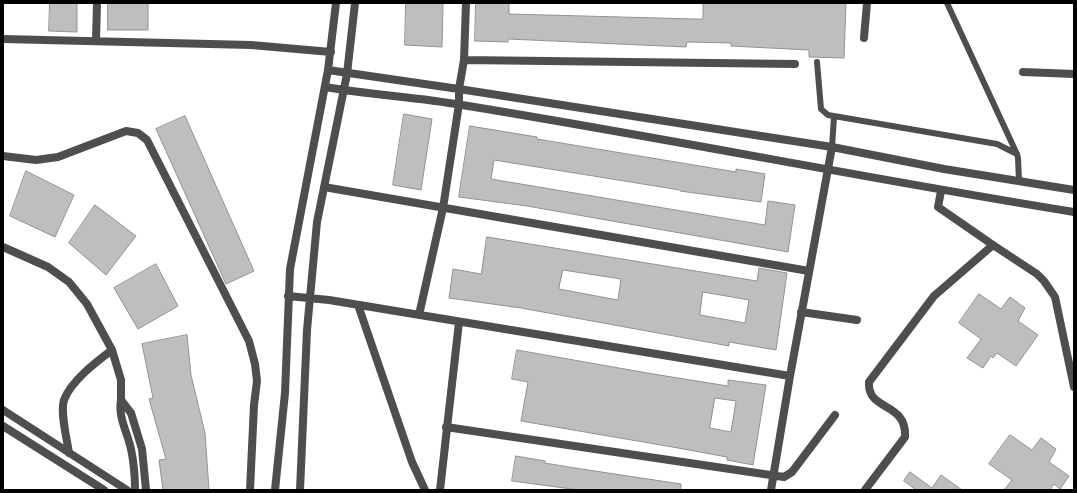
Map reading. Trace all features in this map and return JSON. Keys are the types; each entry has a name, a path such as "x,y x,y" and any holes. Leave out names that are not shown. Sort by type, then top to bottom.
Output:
{"street":[{"path":"96,41 97,3"},
{"path":"275,490 286,393 290,269 328,70 336,3"},
{"path":"300,490 310,297 317,222 348,74 355,3"},
{"path":"419,315 443,208 459,104 459,89 464,60 466,3"},
{"path":"864,38 867,3"},
{"path":"3,39 251,45 331,52"},
{"path":"464,60 795,64"},
{"path":"328,70 832,147 944,169 1074,190"},
{"path":"1023,72 1074,74"},
{"path":"325,87 459,104 826,169 941,191 1074,212"},
{"path":"3,156 36,160 58,157 126,131 138,133 147,140 249,341 255,364 257,381 254,405 250,490"},
{"path":"771,490 826,169 832,147"},
{"path":"324,187 809,271"},
{"path":"941,191 938,207 1037,274 1044,281 1055,298 1074,387"},
{"path":"865,490 905,437 906,426 901,416 871,396 869,382 934,296 993,245"},
{"path":"3,247 48,267 69,282 87,304 112,350 121,380 121,415 131,447 135,490"},
{"path":"288,296 310,297 790,376"},
{"path":"358,305 412,462 424,490"},
{"path":"801,312 857,320"},
{"path":"440,490 459,322"},
{"path":"69,453 64,420 64,400 73,386 91,366 112,350"},
{"path":"121,400 131,413 142,449 146,490"},
{"path":"3,410 127,490"},
{"path":"446,427 784,477 792,472 835,415"},
{"path":"3,426 104,490"}],"lane":[{"path":"947,3 1017,154 1019,181"},
{"path":"817,62 821,109 834,118 997,144 1017,154"},
{"path":"832,147 834,118"}],"building":[{"path":"50,3 77,3 77,32 49,31"},
{"path":"108,3 148,3 148,30 108,30"},
{"path":"406,3 443,3 442,47 405,45"},
{"path":"476,3 509,3 509,14 703,19 703,3 846,3 844,58 809,57 809,50 731,46 731,43 687,42 686,47 508,39 508,42 475,41"},
{"path":"404,114 432,119 421,190 393,185"},
{"path":"185,116 254,271 226,284 156,129"},
{"path":"470,126 537,137 537,139 736,172 736,169 765,174 761,202 680,191 494,160 491,179 765,225 768,201 795,205 788,252 527,206 459,197"},
{"path":"26,171 74,195 55,237 10,216"},
{"path":"95,205 136,236 106,275 69,243"},
{"path":"487,237 757,281 759,268 787,273 776,350 729,342 729,346 521,308 449,298 453,269 481,274","holes":["563,270 621,279 618,300 559,289","703,292 749,300 745,323 700,315"]},
{"path":"156,264 178,306 138,329 114,288"},
{"path":"979,294 1001,309 1010,297 1025,308 1018,321 1038,335 1016,366 997,353 993,358 991,356 983,368 967,358 981,339 959,323"},
{"path":"187,335 191,375 205,433 209,490 163,490 159,460 166,459 149,399 153,398 142,344"},
{"path":"517,350 728,386 728,380 766,385 753,465 727,460 727,457 521,421 528,382 512,379","holes":["715,398 736,401 731,432 710,428"]},
{"path":"1010,435 1032,450 1041,438 1056,449 1049,462 1069,476 1060,489 1054,484 1050,490 1004,490 1012,480 989,464"},
{"path":"516,456 545,461 545,463 681,484 681,490 579,490 512,481"},
{"path":"910,472 932,488 941,475 962,490 916,490 904,481"}]}
